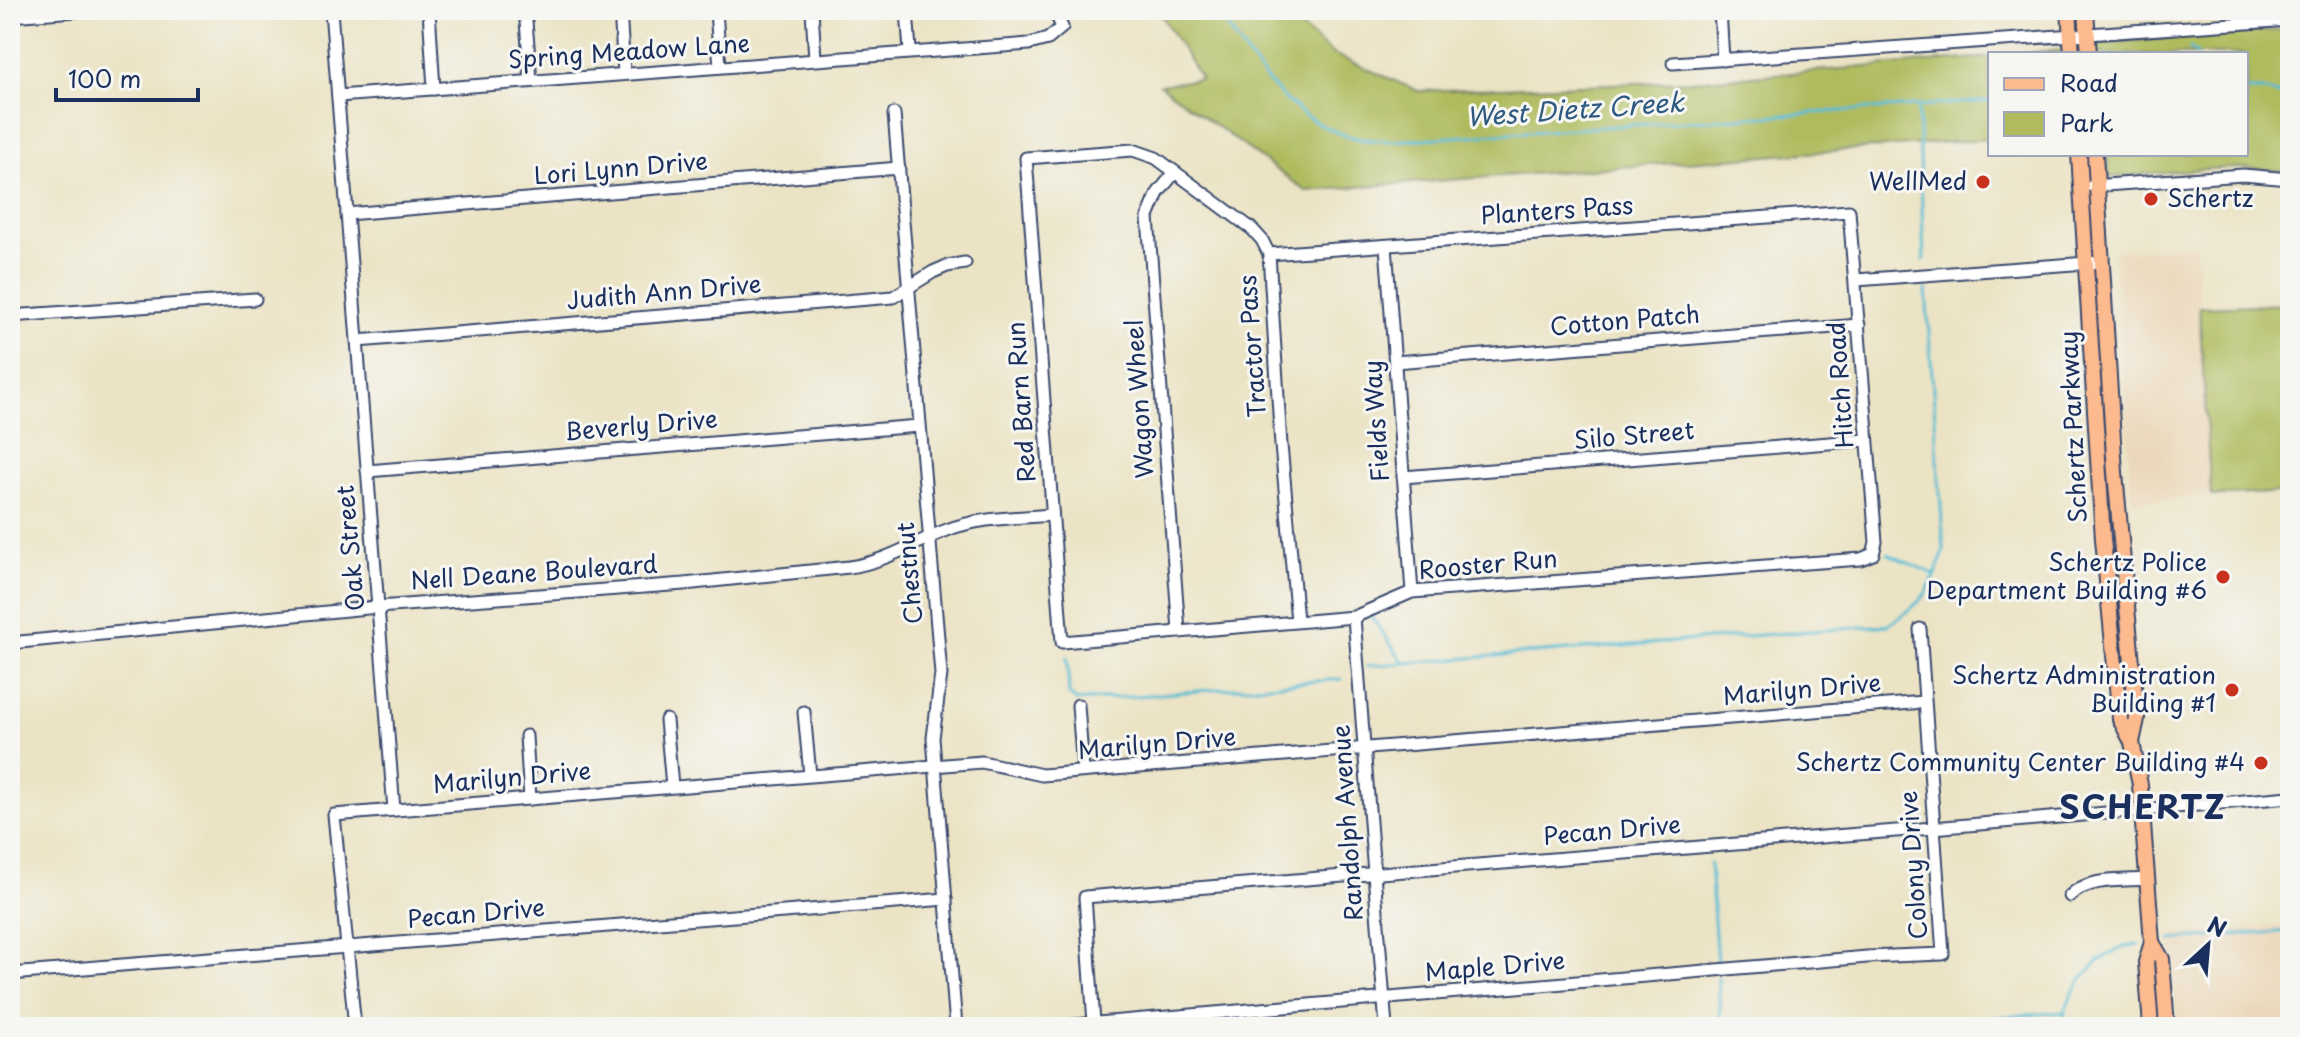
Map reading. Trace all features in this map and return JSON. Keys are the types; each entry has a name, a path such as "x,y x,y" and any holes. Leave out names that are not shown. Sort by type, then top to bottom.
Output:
{"main road":[{"path":"2069,10 2072,52"},
{"path":"2086,10 2089,52"},
{"name":"Schertz Parkway","path":"2079,156 2084,263 2108,370 2137,719 2132,742"},
{"name":"Schertz Parkway","path":"2095,156 2101,262 2092,372 2103,539 2120,719 2132,742 2143,810 2152,942 2146,962 2151,1027"},
{"path":"2092,372 2108,370"},
{"path":"2099,474 2115,472"},
{"path":"2103,539 2120,539"},
{"path":"2113,639 2130,640"},
{"path":"2117,688 2134,688"},
{"name":"Schertz Parkway","path":"2152,942 2162,959 2167,1027"}],"street":[{"path":"10,16 89,10"},
{"name":"Oak Street","path":"331,10 394,810"},
{"path":"429,10 434,89"},
{"path":"525,10 531,81"},
{"path":"620,10 624,73"},
{"path":"716,10 720,67"},
{"path":"812,10 815,59"},
{"path":"907,10 910,51"},
{"name":"Spring Meadow Lane","path":"338,96 1029,44 1048,39 1062,27 1054,10"},
{"path":"1720,10 1723,60"},
{"path":"1673,63 2290,20"},
{"name":"Chestnut","path":"894,114 941,674 933,728 956,1027"},
{"name":"Tractor Pass","path":"1026,158 1133,150 1156,158 1252,229 1262,240 1269,254 1281,445 1297,621"},
{"name":"Red Barn Run","path":"1026,158 1062,642"},
{"name":"Lori Lynn Drive","path":"347,214 899,168"},
{"name":"Wagon Wheel","path":"1175,172 1158,193 1148,217 1179,631"},
{"path":"2080,187 2243,175 2290,179"},
{"name":"Planters Pass","path":"1269,254 1849,211"},
{"name":"Hitch Road","path":"1849,211 1876,542 1873,554"},
{"name":"Fields Way","path":"1386,246 1412,592"},
{"path":"1856,280 2101,262"},
{"name":"Judith Ann Drive","path":"357,341 893,297 933,272 965,263"},
{"path":"10,316 255,299"},
{"name":"Cotton Patch","path":"1395,362 1859,325"},
{"name":"Beverly Drive","path":"367,471 919,426"},
{"name":"Silo Street","path":"1403,477 1867,440"},
{"name":"Nell Deane Boulevard","path":"10,643 378,607 684,584 849,567 873,564 949,529 978,521 1052,515"},
{"name":"Rooster Run","path":"1062,642 1354,617 1412,592 1861,559 1873,554"},
{"name":"Randolph Avenue","path":"1354,617 1386,1027"},
{"name":"Colony Drive","path":"1920,629 1943,954"},
{"name":"Marilyn Drive","path":"394,810 982,762 1042,775 1924,702"},
{"path":"1078,705 1083,771"},
{"path":"804,712 810,775"},
{"path":"666,720 672,786"},
{"path":"526,736 530,799"},
{"name":"Pecan Drive","path":"1094,1023 1085,897 2290,797"},
{"path":"355,1027 334,815 394,810"},
{"path":"2070,896 2077,889 2091,884 2148,879"},
{"name":"Pecan Drive","path":"10,974 946,899"},
{"name":"Maple Drive","path":"1051,1027 1852,959 1943,954"},
{"path":"2146,962 2162,959"}],"shaded area":[{"path":"2196,246 2211,496 2132,502 2114,251"},
{"path":"2290,925 2290,1027 2178,1027 2170,934"}],"green space":[{"path":"1158,10 1281,10 1333,54 1418,91 1691,81 1988,57 1988,139 1306,191 1160,85 1201,79"},
{"path":"2290,29 2290,172 2222,169 2109,177 2107,156 2248,156 2248,52 2037,52 2106,43"},
{"path":"2290,304 2290,492 2211,496 2199,307"}],"waterway":[{"name":"West Dietz Creek","path":"1217,10 1244,51 1291,105 1332,130 1365,140 1393,141 1988,101"},
{"path":"2190,48 2195,52"},
{"name":"West Dietz Creek","path":"2248,90 2263,90 2290,98"},
{"path":"1918,106 1924,260"},
{"path":"1367,666 1888,625 1900,617 1918,602 1931,585 1944,550 1926,289"},
{"path":"1888,554 1936,575"},
{"path":"1370,615 1404,663"},
{"path":"1067,657 1069,694 1076,701 1341,679"},
{"path":"1710,864 1717,962"},
{"path":"2170,940 2290,931"},
{"path":"2062,1027 2070,998 2087,973 2110,954 2138,944"},
{"path":"1718,978 1721,1027"},
{"path":"1872,1027 2064,1012"}],"place":[{"name":"WellMed","path":"1983,182"},
{"name":"Schertz","path":"2151,199"},
{"name":"Schertz Police Department Building #6","path":"2223,577"},
{"name":"Schertz Administration Building #1","path":"2232,690"},
{"name":"Schertz Community Center Building #4","path":"2261,763"}],"district":[{"name":"SCHERTZ","path":"2143,808"}]}
